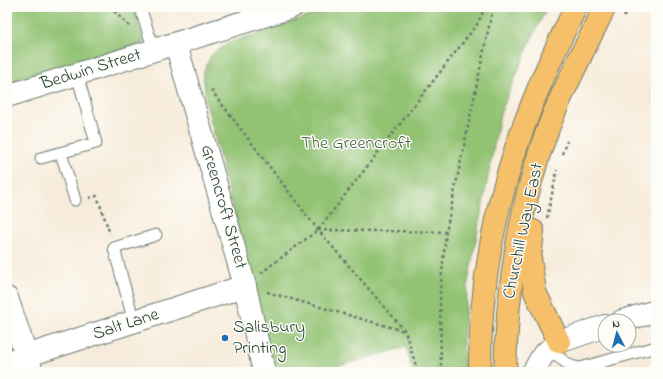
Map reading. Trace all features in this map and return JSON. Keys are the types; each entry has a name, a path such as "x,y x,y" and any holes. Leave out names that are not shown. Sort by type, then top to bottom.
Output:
{"highway":[{"path":"541,81 562,7"},
{"name":"Churchill Way East","path":"480,372 481,308 497,218 512,157 541,81 576,7"},
{"name":"Churchill Way East","path":"505,372 506,329 511,284 523,219 535,168 555,111 605,7"},
{"path":"535,168 531,270 538,303 553,346"}],"street":[{"name":"Bedwin Street","path":"7,96 292,7"},
{"name":"Greencroft Street","path":"176,44 245,286 264,372"},
{"name":"Salt Lane","path":"22,363 134,322 245,286"},
{"path":"7,298 22,363"},
{"path":"637,317 656,311"},
{"path":"533,372 553,346 597,329"}],"lane":[{"path":"140,7 154,50"},
{"path":"41,158 96,143 77,74"},
{"path":"62,153 75,200"},
{"path":"134,322 114,248 156,235"},
{"path":"553,346 571,366 580,368 656,347"}],"path":[{"path":"245,286 318,230 478,23 485,7"},
{"path":"441,372 440,292 446,232 493,7"},
{"path":"622,21 629,7"},
{"path":"209,87 318,230 405,332 418,372"},
{"path":"561,156 570,134"},
{"path":"546,222 559,164"},
{"path":"97,196 114,248"},
{"path":"318,230 446,232"},
{"path":"245,286 405,332"}],"green space":[{"path":"7,7 133,7 144,43 7,85"},
{"name":"The Greencroft","path":"337,7 547,7 530,42 500,114 468,282 463,339 465,372 413,372 406,347 317,372 274,372 206,102 203,73 211,55 228,43"}],"place":[{"name":"Salisbury Printing","path":"225,338"}]}
